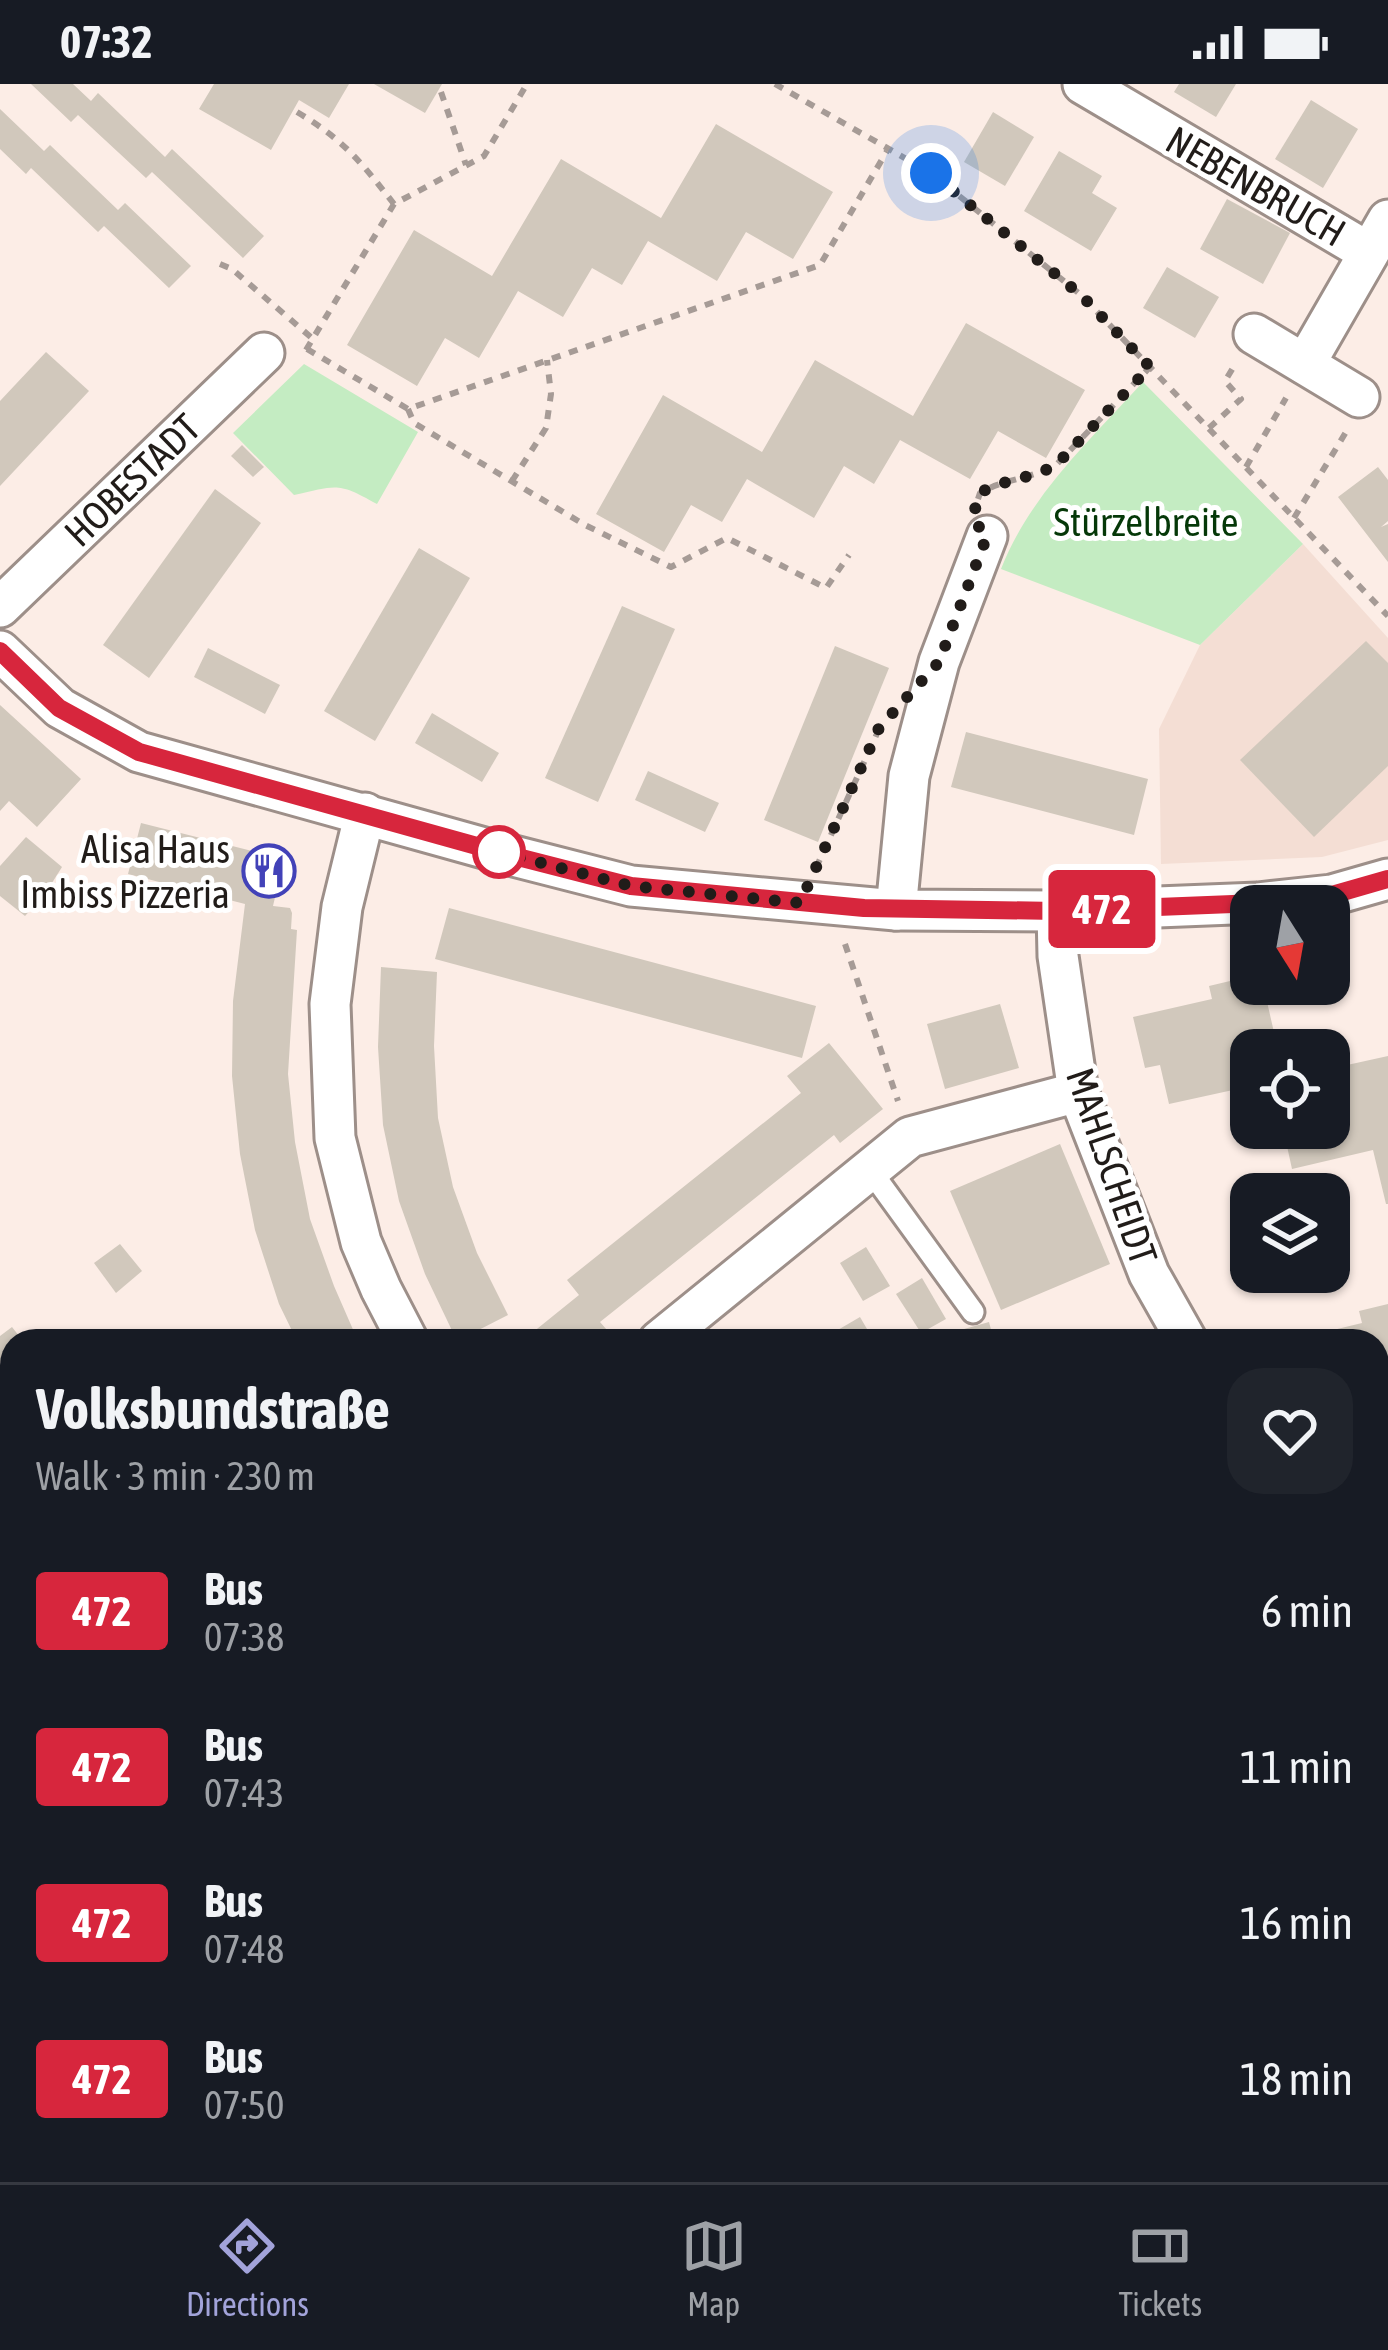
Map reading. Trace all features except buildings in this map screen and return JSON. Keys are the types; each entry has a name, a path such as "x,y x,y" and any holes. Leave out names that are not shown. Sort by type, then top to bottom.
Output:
{"street":[{"name":"NEBENBRUCH","path":"1082,84 1378,236 1306,364"},
{"path":"1254,334 1359,397"},
{"name":"HOBESTADT","path":"0,607 264,353"},
{"path":"896,910 909,776 939,662 987,536"},
{"path":"0,651 59,708 139,752 631,886 896,910 1057,911 1258,903 1332,895 1388,879"},
{"path":"365,813 342,908 330,1004 335,1138 361,1242 402,1329"},
{"name":"MAHLSCHEIDT","path":"1057,911 1058,956 1078,1092 1149,1274 1180,1329"},
{"path":"674,1329 910,1137 1078,1092"}],"lane":[{"path":"870,1170 973,1312"}],"path":[{"path":"308,349 394,204 484,156 526,84"},
{"path":"775,84 931,173 1081,295 1388,616"},
{"path":"440,92 466,165"},
{"path":"297,112 354,153 394,204"},
{"path":"408,409 820,265 888,149"},
{"path":"220,264 232,269 313,339"},
{"path":"1208,428 1241,400 1225,381 1254,334"},
{"path":"264,353 308,349 408,409 413,425 585,524 671,567 727,538 826,588 849,555"},
{"path":"512,481 546,428 551,394 547,360"},
{"path":"1246,467 1306,364"},
{"path":"987,536 972,519 980,493 1056,465 1150,367"},
{"path":"1294,518 1361,407 1359,397"},
{"path":"879,728 816,904 910,1137"}],"shaded area":[{"path":"1303,544 1388,638 1388,840 1322,857 1161,864 1159,729 1200,645"}],"green space":[{"path":"304,364 418,432 377,504 337,488 294,495 233,433"},
{"name":"Stürzelbreite","path":"1143,382 1303,544 1200,645 1001,569 1045,493"}],"bus line":[{"name":"472","path":"0,651 59,708 139,752 631,886 896,910 1057,911 1258,903 1332,895 1388,879"}],"place":[{"name":"Alisa Haus Imbiss Pizzeria","path":"269,871"}],"route":[{"path":"499,852 631,886 800,903 879,728 939,662 987,536 972,519 980,493 1056,465 1150,367 1081,295 931,173"}]}
